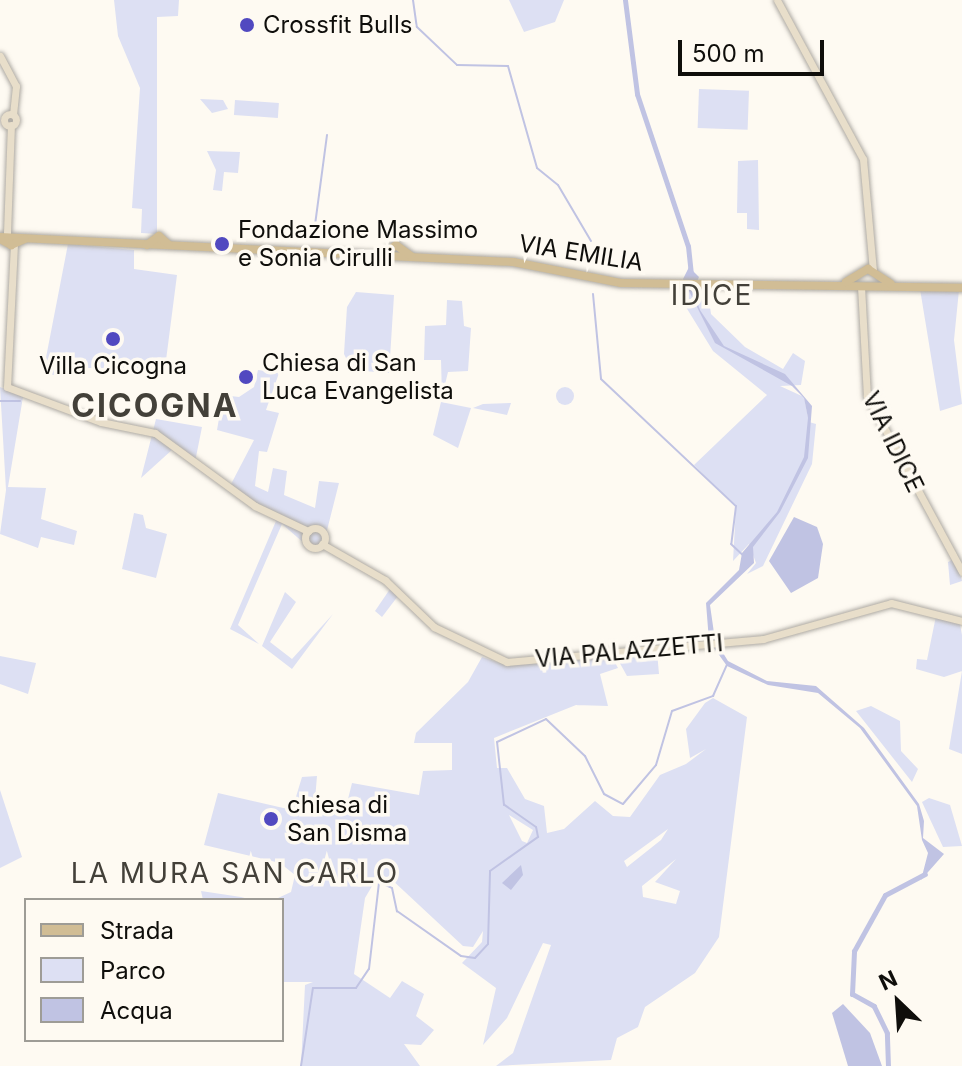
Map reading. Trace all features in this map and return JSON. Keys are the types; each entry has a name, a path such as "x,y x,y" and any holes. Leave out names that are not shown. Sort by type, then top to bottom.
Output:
{"main road":[{"path":"777,0 863,159 867,258 874,273 866,286"},
{"path":"0,56 16,86 11,125 10,239"},
{"name":"VIA EMILIA","path":"10,239 405,254 672,284 841,283 962,288"},
{"name":"VIA PALAZZETTI","path":"10,239 7,387 40,403 155,433 306,534 308,545 326,543"},
{"path":"866,286 860,272 867,258"},
{"name":"VIA EMILIA","path":"841,283 860,272 874,273 895,285"},
{"name":"VIA IDICE","path":"866,286 864,384 891,442 962,572"},
{"name":"VIA PALAZZETTI","path":"306,534 320,529 326,543 385,580 434,627 498,660 732,642 891,603 961,621"}],"green space":[{"path":"114,0 179,0 178,16 157,17 157,234 141,233 142,209 132,208 140,88 118,36"},
{"path":"509,0 564,0 555,22 524,32"},
{"path":"699,89 749,91 748,130 698,128"},
{"path":"200,99 223,100 228,109 212,113"},
{"path":"235,100 279,103 278,118 234,115"},
{"path":"207,151 240,152 238,173 224,172 222,191 213,190 216,170"},
{"path":"758,160 759,230 747,229 747,213 737,213 738,161"},
{"path":"68,244 134,250 134,269 177,275 165,368 84,368 85,359 58,355 54,375 43,373"},
{"path":"673,286 707,286 711,314 745,347 783,369 793,353 805,361 801,385 780,386 804,397 809,422 816,424 812,464 763,566 747,574 756,563 749,544 733,561 736,507 694,465 767,395 713,351"},
{"path":"920,289 959,290 954,340 962,404 940,411"},
{"path":"356,292 394,295 389,373 352,370 344,354 347,307"},
{"path":"447,300 462,301 464,326 471,328 468,371 448,372 442,397 441,360 424,360 425,326 446,325"},
{"path":"258,370 279,373 266,410 279,413 267,452 259,451 255,486 268,492 273,468 287,471 284,495 315,508 319,481 339,483 323,546 312,550 282,524 238,625 259,644 230,629 276,521 229,488 254,440 217,430 223,395 239,397 254,387"},
{"path":"0,387 23,397 8,487 46,488 41,519 77,531 74,545 41,537 38,548 0,534 6,490"},
{"path":"561,387 569,387 574,396 572,403 561,405 556,400 556,392"},
{"path":"441,402 471,408 458,448 433,435"},
{"path":"511,403 507,415 473,408 483,404"},
{"path":"156,419 202,427 195,462 173,449 141,478"},
{"path":"134,513 143,515 146,528 167,534 156,578 122,569"},
{"path":"956,558 962,581 950,585 948,562"},
{"path":"390,589 398,596 382,617 375,611"},
{"path":"285,592 296,602 270,642 292,659 333,614 292,669 262,646"},
{"path":"936,616 960,624 962,635 962,671 944,677 916,669 917,659 927,660"},
{"path":"657,652 659,674 627,676 617,658"},
{"path":"611,655 618,668 600,674 608,706 576,705 494,738 497,768 507,768 525,799 544,806 547,833 564,829 595,801 613,816 630,817 660,775 686,764 706,749 690,758 686,729 705,703 713,698 747,717 719,937 695,973 645,1007 638,1027 617,1038 611,1060 496,1066 513,1053 551,945 543,943 507,1018 483,1045 496,988 462,963 482,942 483,931 473,947 463,946 390,878 378,876 365,898 354,974 390,998 402,981 424,994 416,1016 434,1030 421,1045 404,1044 420,1066 301,1066 305,985 313,982 284,982 284,898 278,898 291,892 295,875 280,863 204,845 218,793 292,810 302,777 317,776 315,800 324,809 326,803 346,807 352,783 419,795 423,771 452,770 452,743 414,743 416,733 468,682 482,657 503,664","holes":["509,815 533,830 527,843 522,841","668,829 661,840 627,867 624,861","676,859 655,882 680,891 676,904 643,897 642,886"]},
{"path":"0,656 36,663 28,694 0,684"},
{"path":"962,671 962,754 949,749"},
{"path":"871,706 900,721 901,751 918,769 912,782 856,711"},
{"path":"0,790 22,857 0,868"},
{"path":"929,798 950,805 962,846 943,847 922,802"},
{"path":"201,891 245,898 203,898"}],"water":[{"path":"689,267 699,277 693,291 700,310 724,346 785,374 812,406 808,458 780,512 753,547 754,563 710,605 715,640 728,661 767,681 816,686 864,728 919,804 924,821 923,838 944,854 921,880 928,853 922,840 917,806 860,728 818,693 768,685 727,666 709,641 706,603 739,570 742,553 777,512 804,457 808,418 804,398 792,386 715,343 683,279"},
{"path":"794,517 817,527 823,544 818,578 791,593 769,561"},
{"path":"521,865 523,875 511,890 502,883"},
{"path":"843,1004 870,1033 882,1066 848,1066 832,1013"}],"waterway":[{"path":"413,0 417,27 457,65 508,66 537,168 558,185 591,241"},
{"path":"625,0 637,94 688,246 691,274"},
{"path":"379,30 382,21"},
{"path":"313,240 327,135"},
{"path":"593,294 601,379 736,506 731,544 743,555"},
{"path":"0,401 20,401"},
{"path":"301,1066 313,988 356,988 369,969 379,882 392,888 397,911 461,956 475,958 488,944 490,871 538,837 536,827 504,805 497,742 546,719 585,756 604,794 623,804 656,765 672,711 713,696 727,665"},
{"path":"888,1066 887,1033 874,1006 852,994 854,951 885,895 925,874"}],"place":[{"name":"Crossfit Bulls","path":"247,25"},
{"name":"Fondazione Massimo e Sonia Cirulli","path":"222,244"},
{"name":"Villa Cicogna","path":"113,339"},
{"name":"Chiesa di San Luca Evangelista","path":"246,377"},
{"name":"chiesa di San Disma","path":"271,819"}],"district":[{"name":"IDICE","path":"712,295"},
{"name":"CICOGNA","path":"155,406"},
{"name":"LA MURA SAN CARLO","path":"235,873"}]}
